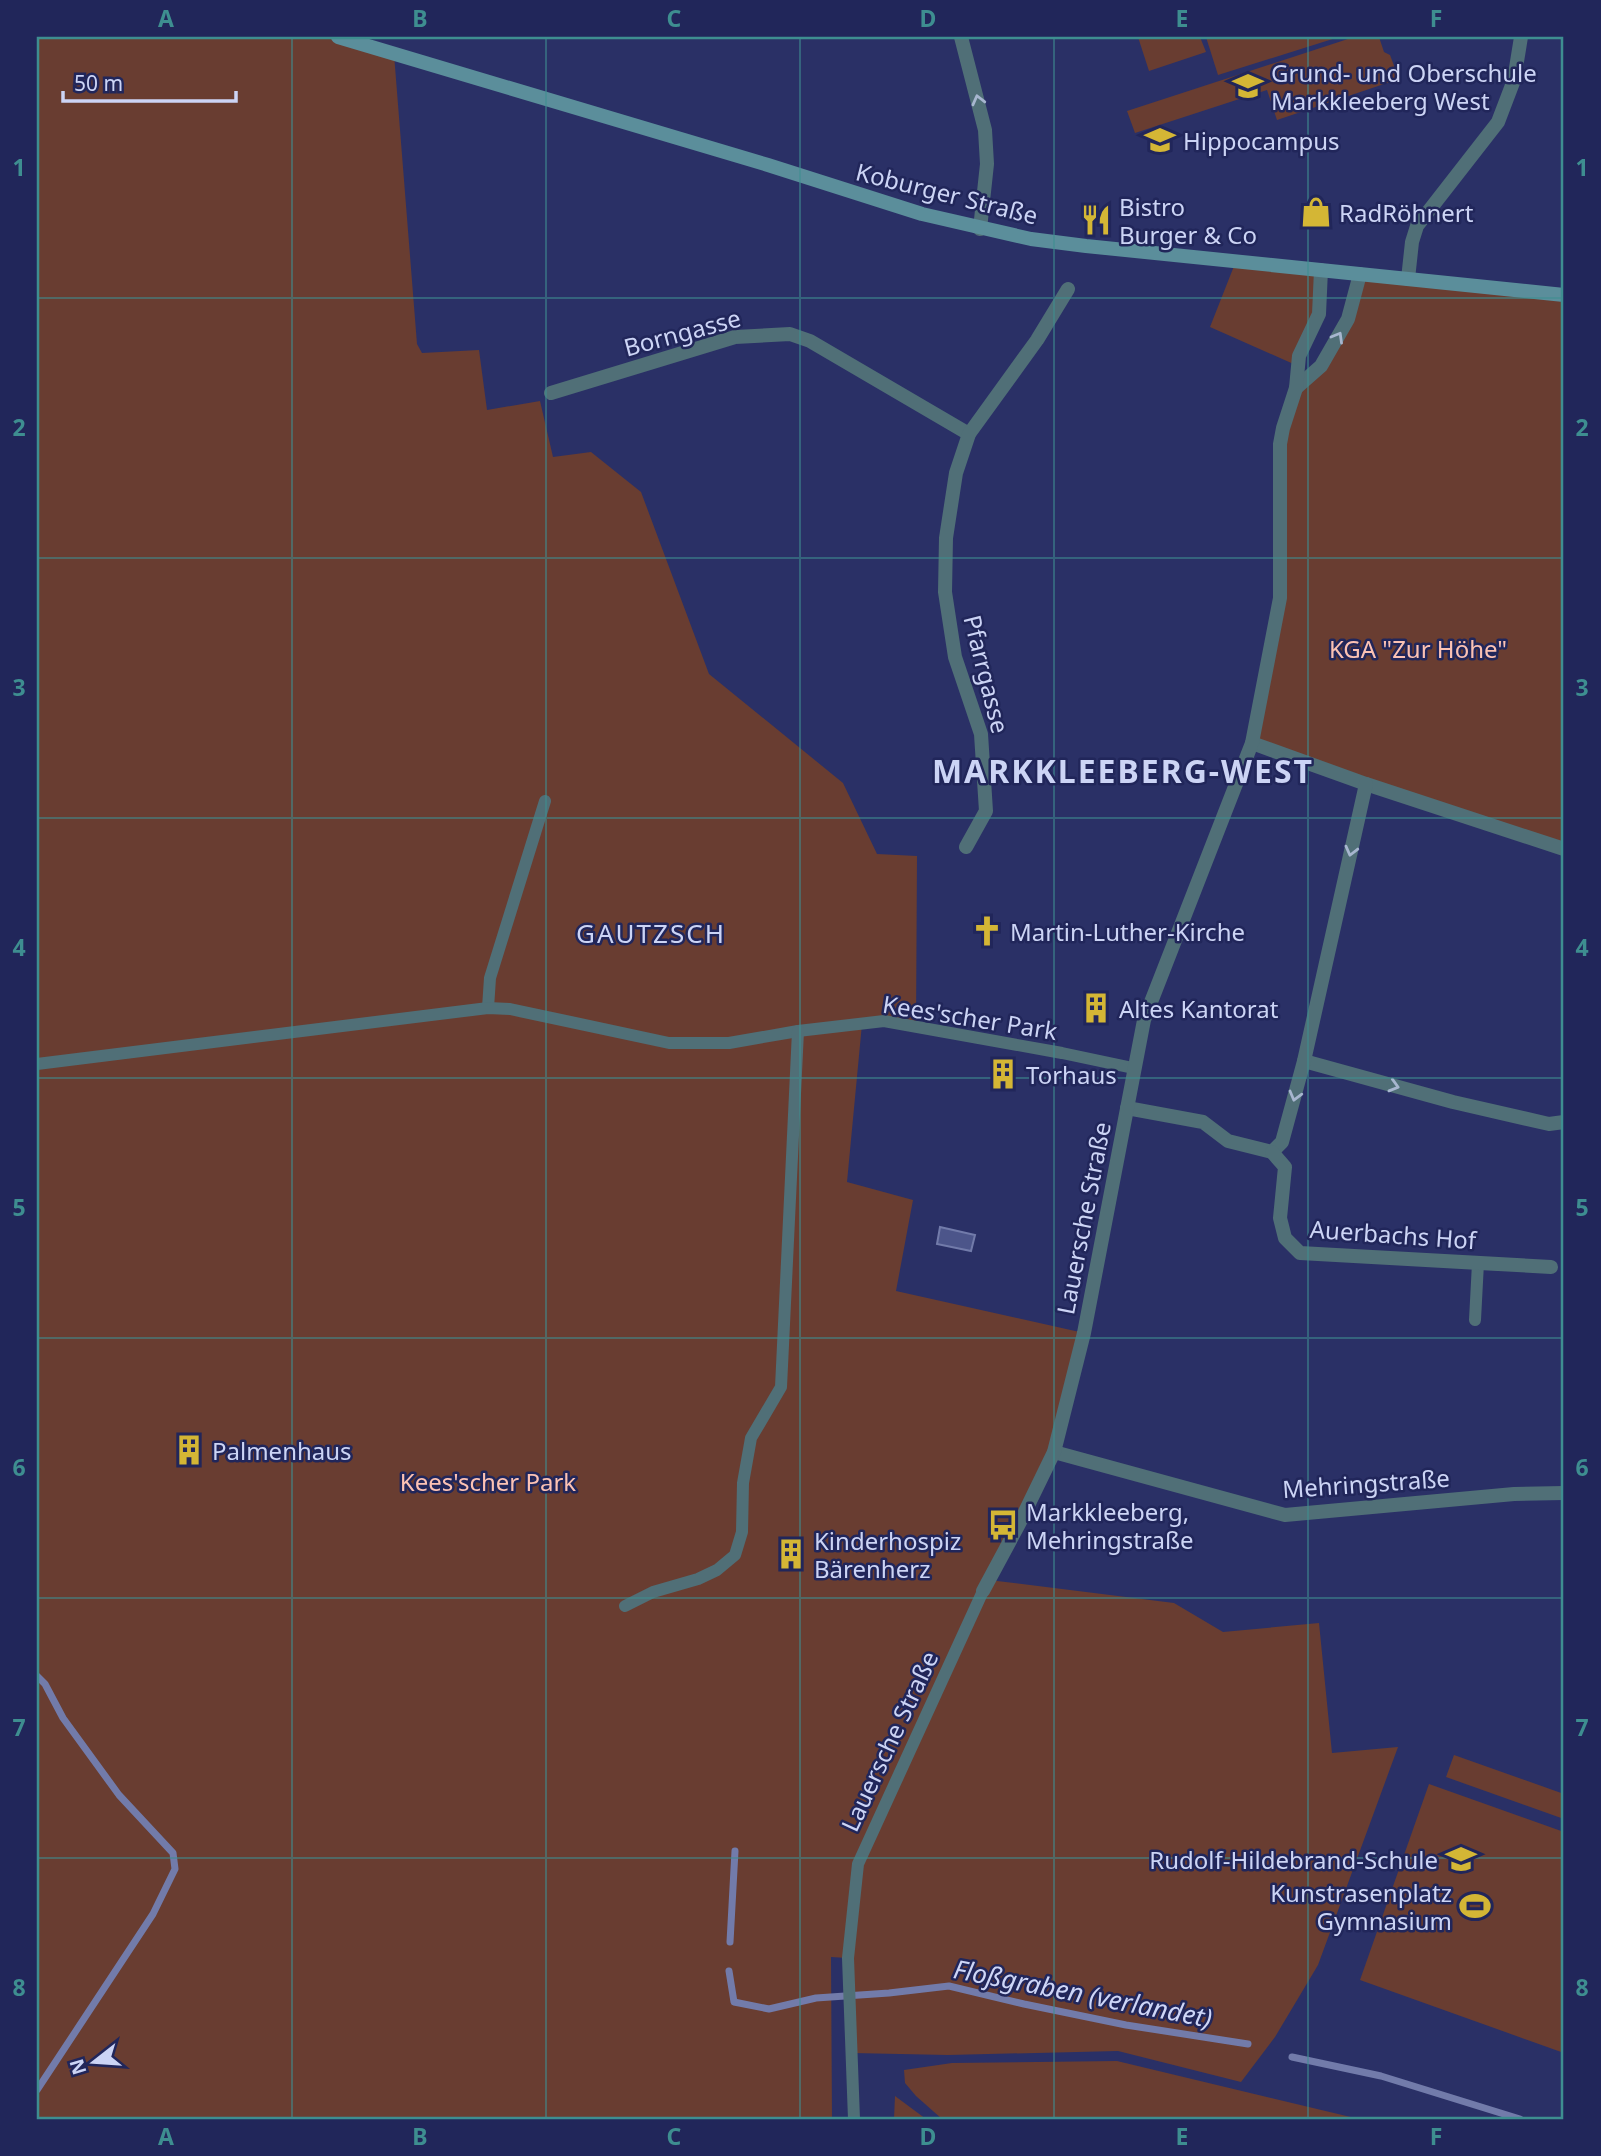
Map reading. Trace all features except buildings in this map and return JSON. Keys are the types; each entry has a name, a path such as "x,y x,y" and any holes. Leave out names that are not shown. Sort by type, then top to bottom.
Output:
{"main road":[{"name":"Koburger Straße","path":"338,37 768,165 922,214 980,229 1086,246 1564,295"}],"street":[{"path":"961,37 985,130 987,164 980,229"},
{"path":"1408,279 1412,242 1417,226 1498,122 1514,80 1521,37"},
{"name":"Lauersche Straße","path":"983,1591 1054,1452 1084,1333 1144,1020 1252,743 1280,598 1280,444 1296,388 1299,356 1319,314 1321,270"},
{"name":"Lauersche Straße","path":"1296,388 1321,366 1348,319 1360,274"},
{"name":"Pfarrgasse","path":"966,847 986,811 981,734 955,657 945,592 946,538 956,473 969,434 1037,340 1068,289"},
{"name":"Borngasse","path":"551,393 735,337 790,334 810,341 969,434"},
{"path":"1252,743 1366,784 1564,849"},
{"path":"1128,1108 1203,1122 1228,1141 1272,1152 1282,1142 1304,1061 1366,784"},
{"path":"1304,1061 1453,1102 1549,1124 1564,1122"},
{"name":"Auerbachs Hof","path":"1272,1152 1285,1167 1280,1218 1284,1238 1300,1253 1551,1267"},
{"name":"Mehringstraße","path":"1054,1452 1285,1515 1514,1494 1564,1493"}],"lane":[{"path":"488,1008 490,978 545,801"},
{"name":"Kees'scher Park","path":"37,1064 488,1008 510,1009 669,1043 729,1043 798,1031 884,1021 1133,1068"},
{"path":"625,1606 653,1592 698,1579 717,1570 735,1555 742,1532 743,1483 751,1438 781,1387 798,1031"},
{"path":"1475,1320 1478,1263"},
{"name":"Lauersche Straße","path":"854,2119 848,1958 858,1864 983,1591"}],"green space":[{"name":"Kees'scher Park","path":"37,37 338,37 394,54 417,344 422,353 479,350 487,410 540,401 553,457 591,452 641,492 709,674 843,783 877,854 917,856 916,1027 862,1024 847,1182 913,1200 896,1291 1084,1333 1054,1452 989,1580 1174,1603 1223,1632 1319,1623 1332,1753 1398,1747 1318,1965 1275,2037 1241,2082 1118,2051 948,2055 852,2053 847,1958 831,1957 832,2119 37,2119"},
{"path":"1138,37 1200,37 1206,52 1149,71"},
{"path":"1206,37 1339,37 1218,75"},
{"path":"1354,37 1379,37 1384,52 1390,55 1399,79 1277,120 1267,90 1135,133 1127,111"},
{"path":"1236,261 1321,270 1319,314 1298,366 1210,327"},
{"name":"KGA \"Zur Höhe\"","path":"1360,274 1564,295 1564,849 1252,743 1280,598 1279,464 1296,388 1321,366"},
{"path":"1454,1755 1564,1794 1564,1819 1446,1777"},
{"name":"Kunstrasenplatz Gymnasium","path":"1429,1784 1564,1832 1564,2053 1360,1980"},
{"path":"1117,2061 1359,2119 942,2119 905,2083 904,2070 952,2063"},
{"path":"895,2096 926,2119 894,2119"}],"water":[{"path":"940,1227 975,1235 971,1251 937,1244"}],"waterway":[{"path":"37,1676 45,1684 63,1718 119,1795 173,1853 175,1869 153,1914 37,2090"},
{"path":"730,1942 735,1851"},
{"name":"Floßgraben (verlandet)","path":"729,1971 734,2002 769,2009 816,1998 949,1986 1126,2025 1248,2044"},
{"name":"Floßgraben (verlandet)","path":"1292,2057 1381,2076 1520,2119"}],"place":[{"name":"Grund- und Oberschule Markkleeberg West","path":"1248,86"},
{"name":"Hippocampus","path":"1160,140"},
{"name":"RadRöhnert","path":"1316,212"},
{"name":"Bistro Burger & Co","path":"1096,220"},
{"name":"Martin-Luther-Kirche","path":"987,931"},
{"name":"Altes Kantorat","path":"1096,1008"},
{"name":"Torhaus","path":"1003,1074"},
{"name":"Palmenhaus","path":"189,1450"},
{"name":"Markkleeberg, Mehringstraße","path":"1003,1525"},
{"name":"Kinderhospiz Bärenherz","path":"791,1554"},
{"name":"Rudolf-Hildebrand-Schule","path":"1461,1859"},
{"name":"Kunstrasenplatz Gymnasium","path":"1475,1906"}],"district":[{"name":"MARKKLEEBERG-WEST","path":"1123,770"},
{"name":"GAUTZSCH","path":"651,933"}]}
